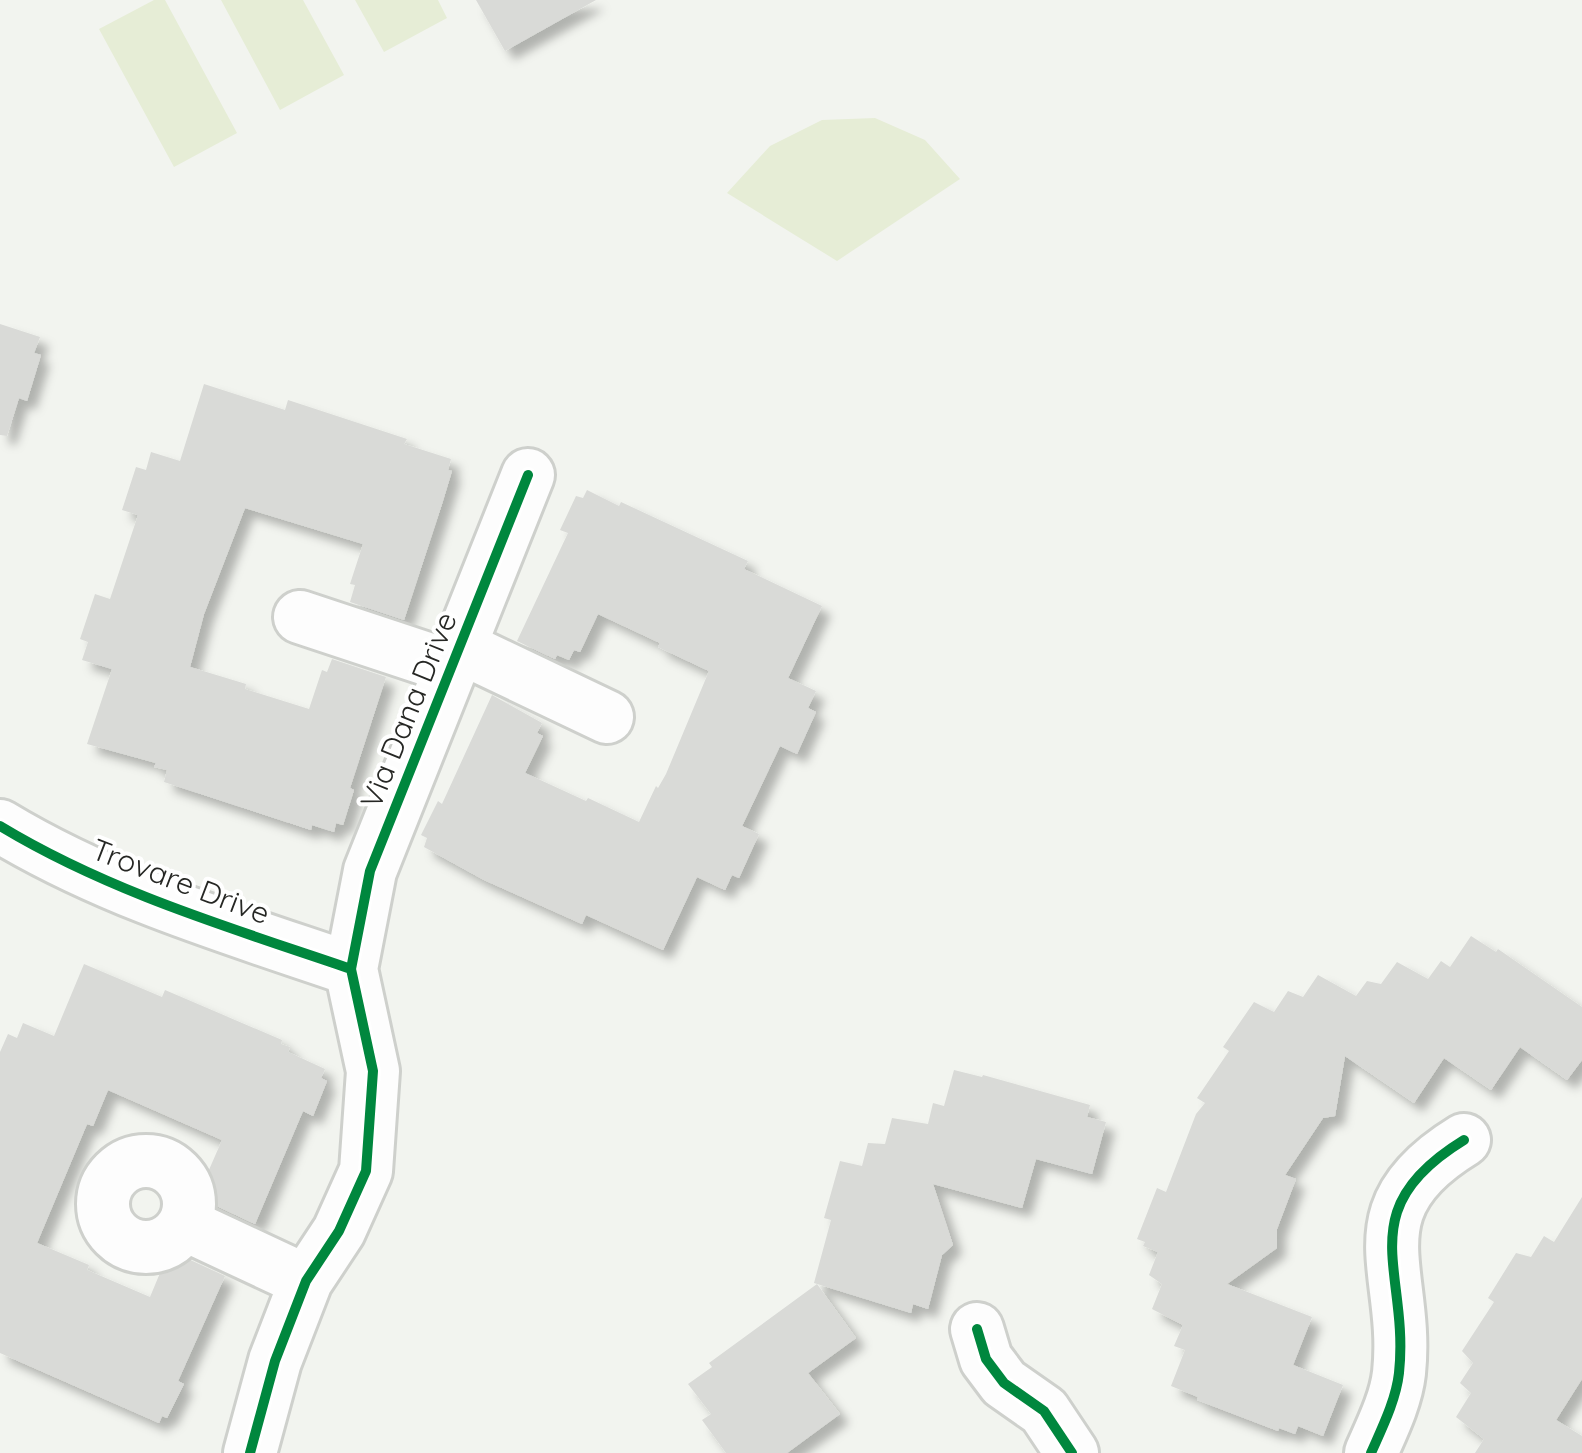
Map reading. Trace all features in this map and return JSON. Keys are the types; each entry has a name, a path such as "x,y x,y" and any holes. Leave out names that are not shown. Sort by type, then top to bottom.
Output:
{"street":[{"name":"Via Dana Drive","path":"351,969 370,872 528,475"},
{"path":"300,617 456,657 607,718"},
{"name":"Trovare Drive","path":"0,826 110,884 351,969"},
{"path":"250,1453 275,1361 306,1281 339,1231 366,1172 373,1071 351,969"},
{"path":"1371,1453 1399,1374 1399,1330 1390,1262 1395,1220 1409,1184 1432,1160 1464,1140"},
{"path":"184,1224 306,1281"},
{"path":"976,1329 986,1360 1004,1382 1044,1412 1072,1453"}],"green space":[{"path":"154,0 165,0 237,133 174,167 99,29"},
{"path":"221,0 303,0 344,75 280,110"},
{"path":"355,0 438,0 447,18 384,52"},
{"path":"875,118 925,140 960,179 837,261 727,193 770,146 822,120"}],"building":[{"path":"476,0 596,0 505,51"},
{"path":"0,324 40,337 34,353 41,355 27,401 19,398 7,436 0,435"},
{"path":"204,384 285,410 288,400 407,439 404,444 451,459 448,470 452,471 404,620 350,602 355,585 350,584 363,544 245,508 204,614 190,667 246,684 245,689 309,709 322,670 327,672 332,659 386,677 350,788 354,790 343,825 336,823 334,832 312,825 311,830 164,782 167,770 154,767 156,763 87,744 112,669 82,660 88,642 80,639 95,594 110,599 138,515 122,510 136,467 146,470 151,452 180,461"},
{"path":"587,490 748,561 744,569 822,606 788,678 816,691 808,708 816,712 797,754 780,746 742,826 759,834 739,878 732,875 725,890 697,877 663,950 586,915 582,924 484,880 424,847 427,838 421,835 438,801 442,804 492,695 542,723 537,733 543,736 525,773 586,801 588,798 639,822 666,774 709,671 598,614 580,652 574,650 569,660 557,655 555,659 517,641 568,533 560,530 576,496 583,498"},
{"path":"1471,936 1496,952 1498,949 1582,1007 1582,1060 1567,1080 1520,1047 1491,1090 1444,1058 1414,1103 1345,1056 1335,1116 1323,1118 1285,1175 1296,1179 1277,1229 1277,1248 1227,1284 1312,1317 1293,1365 1343,1385 1323,1436 1298,1426 1295,1434 1279,1428 1278,1431 1171,1386 1185,1350 1174,1346 1183,1325 1152,1309 1162,1284 1149,1275 1158,1252 1137,1239 1157,1188 1166,1192 1196,1114 1205,1103 1197,1098 1229,1051 1223,1047 1254,1002 1274,1012 1288,991 1303,997 1318,975 1356,996 1367,981 1381,984 1397,962 1428,979 1441,961 1450,967"},
{"path":"84,964 162,997 165,990 282,1040 281,1044 290,1047 288,1052 325,1069 321,1078 327,1081 313,1116 303,1111 255,1224 202,1199 210,1181 205,1179 222,1140 108,1090 93,1126 87,1124 37,1243 150,1297 165,1261 171,1263 175,1253 225,1276 178,1381 184,1384 167,1418 162,1416 159,1423 0,1353 0,1052 8,1034 17,1038 23,1023 54,1036"},
{"path":"954,1070 1090,1105 1087,1117 1106,1122 1092,1174 1036,1159 1022,1208 933,1184 953,1245 942,1255 928,1309 913,1304 911,1313 814,1283 831,1220 824,1218 840,1161 862,1166 868,1143 885,1144 892,1118 928,1124 933,1103 944,1106"},
{"path":"1582,1197 1582,1379 1556,1420 1582,1436 1582,1453 1475,1453 1484,1439 1456,1417 1471,1393 1460,1383 1473,1363 1462,1351 1494,1302 1488,1298 1516,1253 1531,1257 1544,1236 1554,1242"},
{"path":"817,1284 856,1338 808,1373 840,1414 787,1453 726,1453 702,1420 711,1414 688,1384 712,1367 709,1363"}],"cycle path":[{"path":"250,1453 275,1361 306,1281 339,1231 366,1171 373,1071 351,969 370,871 528,475"},
{"path":"0,826 127,889 351,969"},
{"path":"1371,1453 1392,1404 1399,1373 1400,1336 1392,1244 1395,1218 1406,1192 1428,1166 1464,1140"},
{"path":"977,1329 986,1359 1004,1383 1044,1411 1072,1453"}]}
